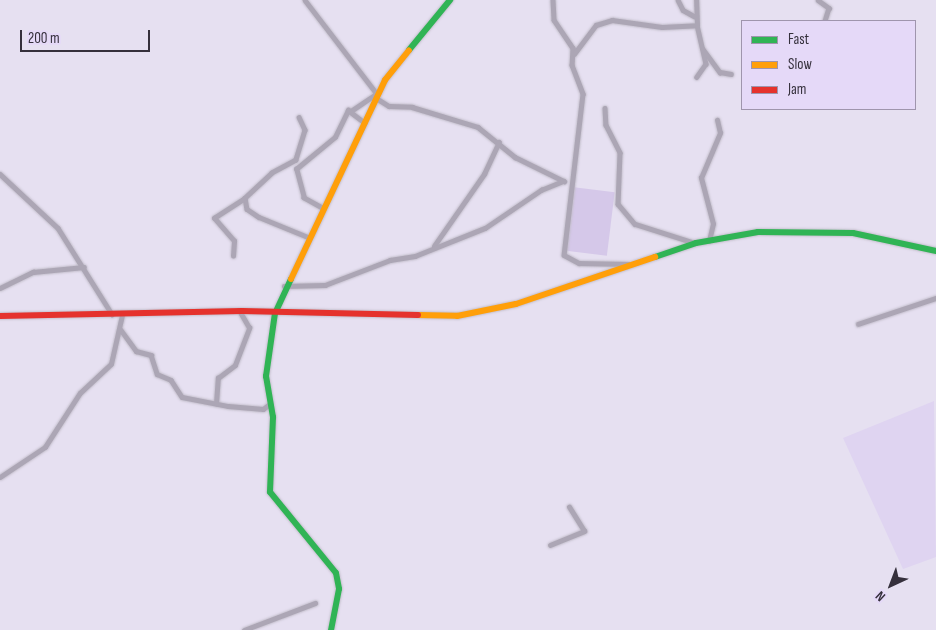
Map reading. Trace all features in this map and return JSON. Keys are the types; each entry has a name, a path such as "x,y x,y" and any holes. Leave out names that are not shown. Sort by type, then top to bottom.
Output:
{"main road":[{"path":"330,630 339,588 336,573 270,492 270,404 266,364 275,313 284,286 365,123 376,96 450,0"},
{"path":"0,316 239,312 469,315 632,265 696,243 758,232 819,230 885,238 936,251"}],"street":[{"path":"305,0 376,96 388,106 412,107 463,120 498,142 515,156 569,183"},
{"path":"553,0 554,20 573,55 583,94 569,183 565,258 583,263 632,265"},
{"path":"678,0 682,10 694,16"},
{"path":"696,0 694,16 703,49 705,68 697,77"},
{"path":"818,0 829,8 825,20"},
{"path":"573,55 596,25 612,20 662,27 696,26"},
{"path":"703,49 720,72 731,74"},
{"path":"322,208 304,198 296,169 335,137 342,115 376,96"},
{"path":"605,108 606,124 620,153 618,204 635,224 696,243"},
{"path":"352,111 365,123"},
{"path":"234,256 234,241 214,218 245,198 272,172 296,160 305,130 299,117"},
{"path":"709,241 713,224 701,178 720,133 716,120"},
{"path":"434,246 484,174 498,142"},
{"path":"0,174 58,228 113,315"},
{"path":"284,286 325,286 485,228 541,190 563,181"},
{"path":"245,198 247,209 258,217 308,237"},
{"path":"0,288 33,272 84,267"},
{"path":"858,324 936,298"},
{"path":"216,404 218,378 235,365 249,328 239,312"},
{"path":"0,477 45,447 80,393 113,362 122,315"},
{"path":"120,329 136,351 151,355 157,374 171,380 179,395 216,404 258,409 270,404"},
{"path":"550,545 584,531 569,507"},
{"path":"244,630 314,603"}],"shaded area":[{"path":"572,187 615,192 607,256 564,251"},
{"path":"934,401 936,557 903,569 843,438"}],"traffic: fast":[{"path":"409,50 450,0"},
{"path":"655,257 696,243 758,232 853,233 936,251"},
{"path":"291,279 275,313 266,376 273,417 270,492 336,573 339,589 331,630"}],"traffic: slow":[{"path":"291,279 385,80 409,50"},
{"path":"418,315 457,316 516,304 655,257"}],"traffic: jam":[{"path":"0,316 242,311 418,315"}]}
